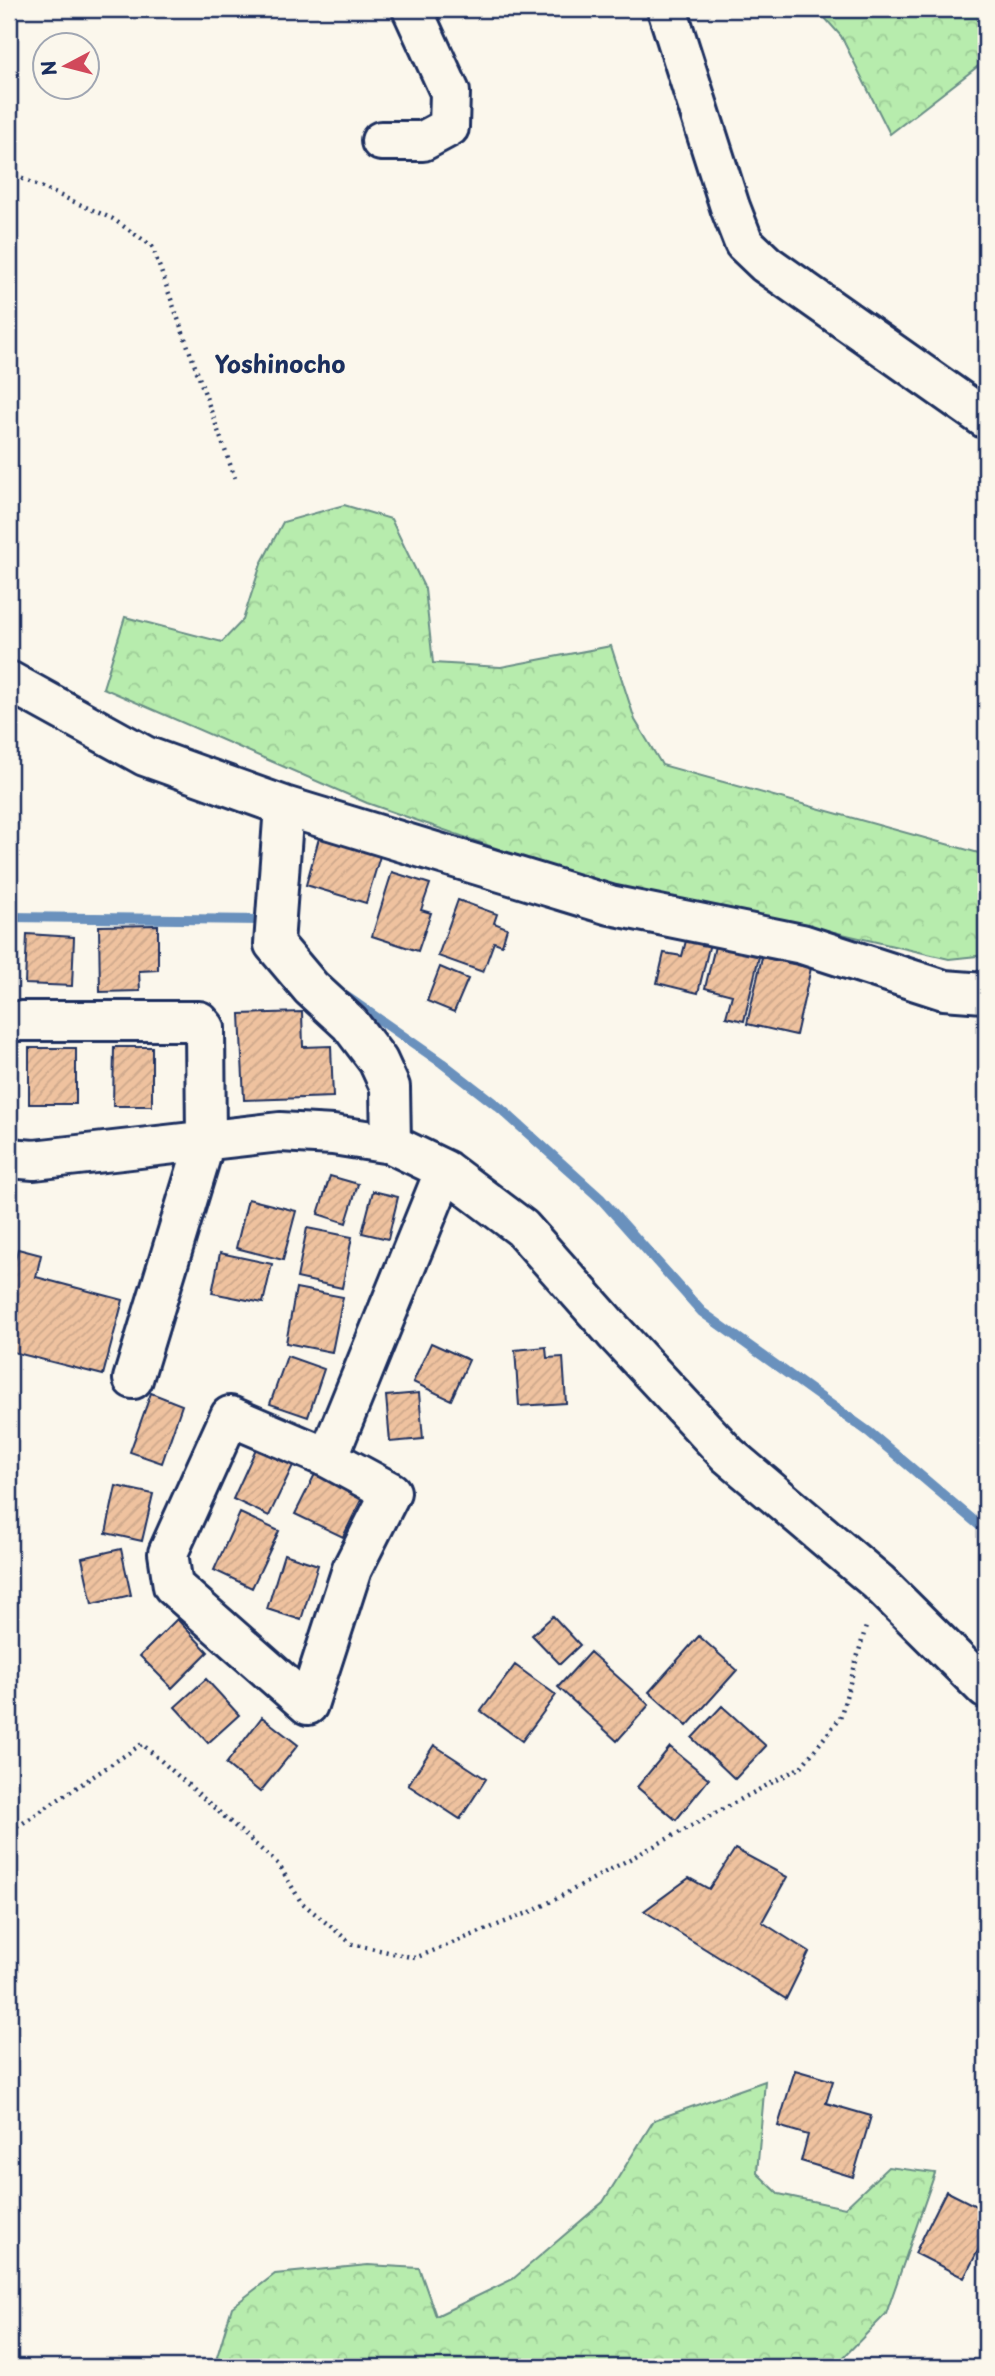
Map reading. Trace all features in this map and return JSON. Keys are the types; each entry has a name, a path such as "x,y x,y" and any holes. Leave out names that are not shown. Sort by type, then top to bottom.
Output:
{"street":[{"path":"380,141 423,141 449,127 450,92 412,9"},
{"path":"667,9 744,243 766,264 986,419"},
{"path":"9,681 145,757 284,806 610,905 802,944 944,990 984,993 986,990"},
{"path":"284,806 274,943 312,988 350,1024 378,1061 390,1087 391,1144"},
{"path":"9,1021 199,1021 205,1028 206,1139 133,1379"},
{"path":"9,1158 34,1160 281,1132 332,1135 391,1144 445,1170 522,1228 729,1455 878,1582 986,1689"},
{"path":"328,1458 445,1170"},
{"path":"230,1416 328,1458 391,1492 352,1569 308,1705 173,1586 168,1553 230,1416"}],"path":[{"path":"9,173 113,219 152,246 234,478"},
{"path":"9,1838 17,1827 142,1744 279,1865 301,1902 352,1944 415,1958 535,1910 801,1766 840,1718 878,1582"}],"green space":[{"path":"817,9 986,9 986,60 890,134 841,36"},
{"path":"344,505 391,519 425,589 433,663 501,667 611,646 635,720 662,765 986,855 986,955 949,959 791,922 602,885 367,803 103,688 125,617 222,642 243,620 261,564 283,522"},
{"path":"765,2081 757,2173 779,2194 845,2208 888,2167 935,2173 886,2314 834,2367 214,2367 232,2307 275,2274 368,2265 419,2268 436,2316 513,2279 603,2202 654,2120"}],"building":[{"path":"319,838 380,856 366,903 306,885"},
{"path":"392,872 430,884 421,910 431,913 418,951 372,936"},
{"path":"458,900 497,914 494,923 507,928 502,945 494,942 483,972 438,956"},
{"path":"158,925 158,970 139,971 140,991 100,992 99,926"},
{"path":"27,934 74,937 72,986 25,984"},
{"path":"687,937 710,943 698,993 657,983 664,953 682,956"},
{"path":"716,942 760,952 744,1021 726,1017 732,995 705,988"},
{"path":"762,957 811,968 796,1035 747,1024"},
{"path":"440,967 468,979 454,1012 427,1001"},
{"path":"302,1012 303,1047 331,1046 333,1097 244,1100 240,1014"},
{"path":"114,1047 152,1047 152,1106 113,1106"},
{"path":"29,1048 76,1048 76,1104 29,1104"},
{"path":"330,1176 358,1184 346,1223 318,1214"},
{"path":"373,1191 398,1197 388,1239 362,1233"},
{"path":"248,1199 296,1211 283,1260 236,1248"},
{"path":"307,1228 352,1237 342,1288 297,1278"},
{"path":"18,1249 41,1255 36,1277 123,1300 103,1375 9,1351 9,1270 12,1271"},
{"path":"220,1253 272,1264 263,1303 212,1293"},
{"path":"296,1288 343,1297 332,1352 286,1343"},
{"path":"431,1343 469,1360 451,1400 413,1382"},
{"path":"546,1347 547,1358 563,1357 566,1403 519,1406 515,1350"},
{"path":"287,1356 324,1369 308,1417 270,1404"},
{"path":"151,1393 182,1405 162,1463 130,1452"},
{"path":"419,1393 423,1439 390,1442 386,1396"},
{"path":"259,1442 296,1459 269,1516 233,1499"},
{"path":"315,1474 362,1498 343,1537 295,1514"},
{"path":"116,1486 153,1494 142,1541 106,1533"},
{"path":"240,1513 279,1531 252,1588 214,1570"},
{"path":"121,1549 131,1595 92,1604 82,1558"},
{"path":"284,1554 318,1565 301,1620 267,1609"},
{"path":"553,1616 580,1645 560,1664 532,1635"},
{"path":"177,1619 208,1652 172,1688 140,1656"},
{"path":"699,1636 737,1670 687,1726 649,1692"},
{"path":"590,1652 649,1705 617,1741 558,1687"},
{"path":"515,1665 556,1695 522,1741 481,1711"},
{"path":"206,1679 239,1715 208,1743 175,1707"},
{"path":"722,1706 766,1746 735,1779 692,1738"},
{"path":"262,1717 298,1745 260,1792 226,1764"},
{"path":"434,1745 486,1779 460,1819 408,1785"},
{"path":"670,1747 709,1779 676,1820 637,1787"},
{"path":"735,1849 787,1877 762,1922 809,1952 786,1999 644,1911 689,1878 709,1889"},
{"path":"795,2070 833,2081 826,2103 871,2116 853,2177 801,2161 808,2135 778,2126"},
{"path":"946,2191 986,2211 986,2235 964,2278 915,2253"}],"waterway":[{"path":"9,917 262,920"},
{"path":"347,997 442,1063 500,1108 601,1199 702,1312 869,1432 986,1531"}],"district":[{"name":"Yoshinocho","path":"280,365"}]}
